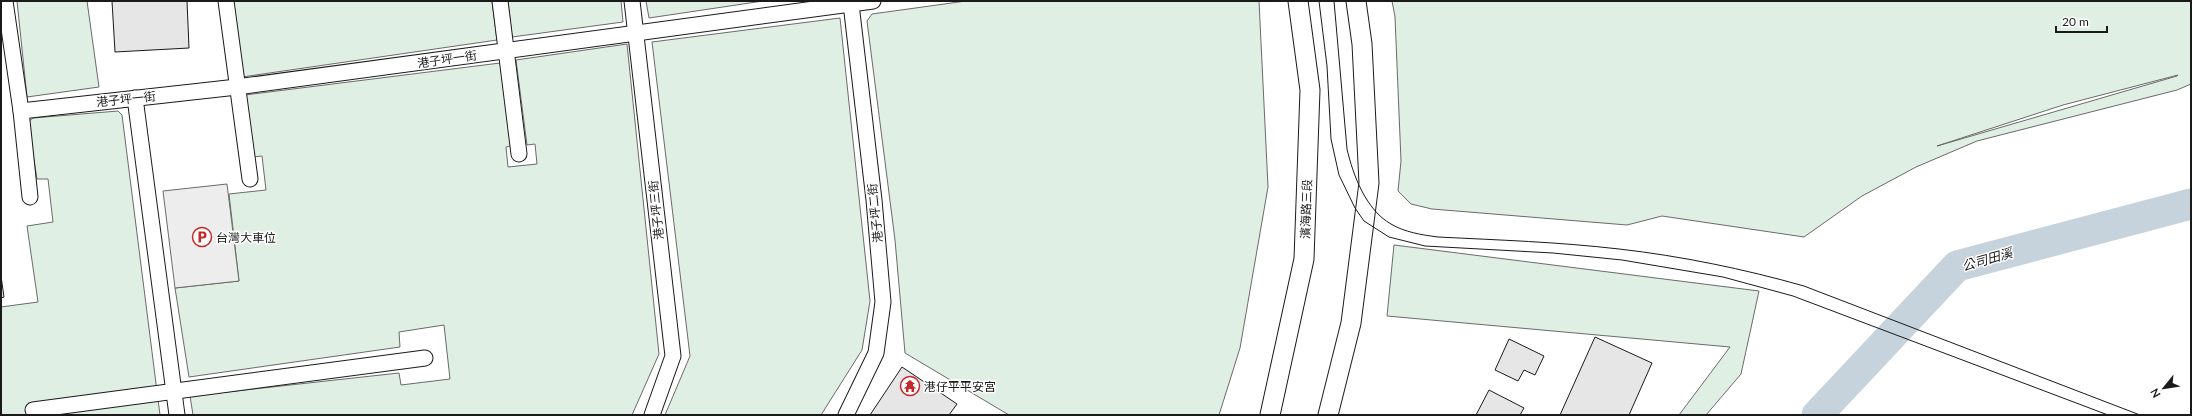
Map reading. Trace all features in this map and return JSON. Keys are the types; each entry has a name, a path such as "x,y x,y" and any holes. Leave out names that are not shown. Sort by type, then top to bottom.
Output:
{"street":[{"path":"5,1 21,110 30,197"},
{"path":"226,1 250,179"},
{"path":"500,1 519,154"},
{"name":"港子坪三街","path":"632,1 673,356 652,415"},
{"name":"港子坪一街","path":"21,110 237,87 873,1"},
{"name":"濱海路三段","path":"1270,415 1304,259 1310,90 1298,1"},
{"path":"1328,415 1351,323 1369,183 1362,44 1356,1"},
{"name":"港子坪二街","path":"846,415 876,353 883,302 874,200 851,4"},
{"path":"136,98 177,415"},
{"path":"33,410 174,390 425,358"}],"green space":[{"path":"17,1 87,1 99,87 27,97"},
{"path":"233,1 492,1 497,40 242,77"},
{"path":"508,1 621,1 623,22 512,37"},
{"path":"646,1 763,1 649,18"},
{"path":"966,1 1259,1 1268,187 1240,348 1219,415 1009,415 905,353 895,240 867,21 872,14"},
{"path":"1392,1 2191,1 2191,84 2177,90 1977,141 1916,167 1862,196 1804,237 1662,216 1627,225 1432,209 1411,204 1398,191 1401,161 1395,17","holes":["2178,75 1937,146 2063,105"]},
{"path":"840,18 870,301 862,350 821,415 665,415 690,356 652,42"},
{"path":"627,44 659,354 632,415 193,415 190,396 399,373 401,385 450,379 444,325 399,332 400,347 189,377 175,288 239,281 229,194 266,190 262,156 253,157 245,95 500,63 511,146 506,147 508,167 537,164 535,144 527,145 516,60"},
{"path":"118,111 122,115 160,415 1,415 1,307 38,302 27,226 53,222 48,179 37,179 28,122 33,118"},
{"path":"1394,245 1759,291 1741,374 1706,415 1679,415 1730,347 1387,316"}],"shaded area":[{"name":"台灣大車位","path":"227,184 239,281 175,288 163,191"}],"building":[{"path":"112,1 187,1 189,48 115,52"},
{"path":"1,276 4,297 1,298"},
{"path":"1595,337 1652,363 1629,415 1560,415"},
{"path":"1509,339 1544,356 1535,375 1524,370 1518,381 1495,370"},
{"name":"港仔平平安宮","path":"902,367 957,404 949,415 870,415"},
{"path":"1489,390 1524,408 1520,415 1476,415"}],"waterway":[{"name":"公司田溪","path":"1817,415 1957,266 2191,204"}],"tram line":[{"path":"1319,1 1327,66 1331,139 1339,175 1355,208 1364,221 1389,237 1425,246 1553,253 1622,260 1723,277 1793,296 2108,415"},
{"path":"1334,1 1347,149 1357,180 1368,201 1382,218 1396,227 1413,233 1438,237 1551,243 1666,255 1781,280 1804,286 2140,415"}],"place":[{"name":"台灣大車位","path":"202,237"},
{"name":"港仔平平安宮","path":"910,386"}]}
